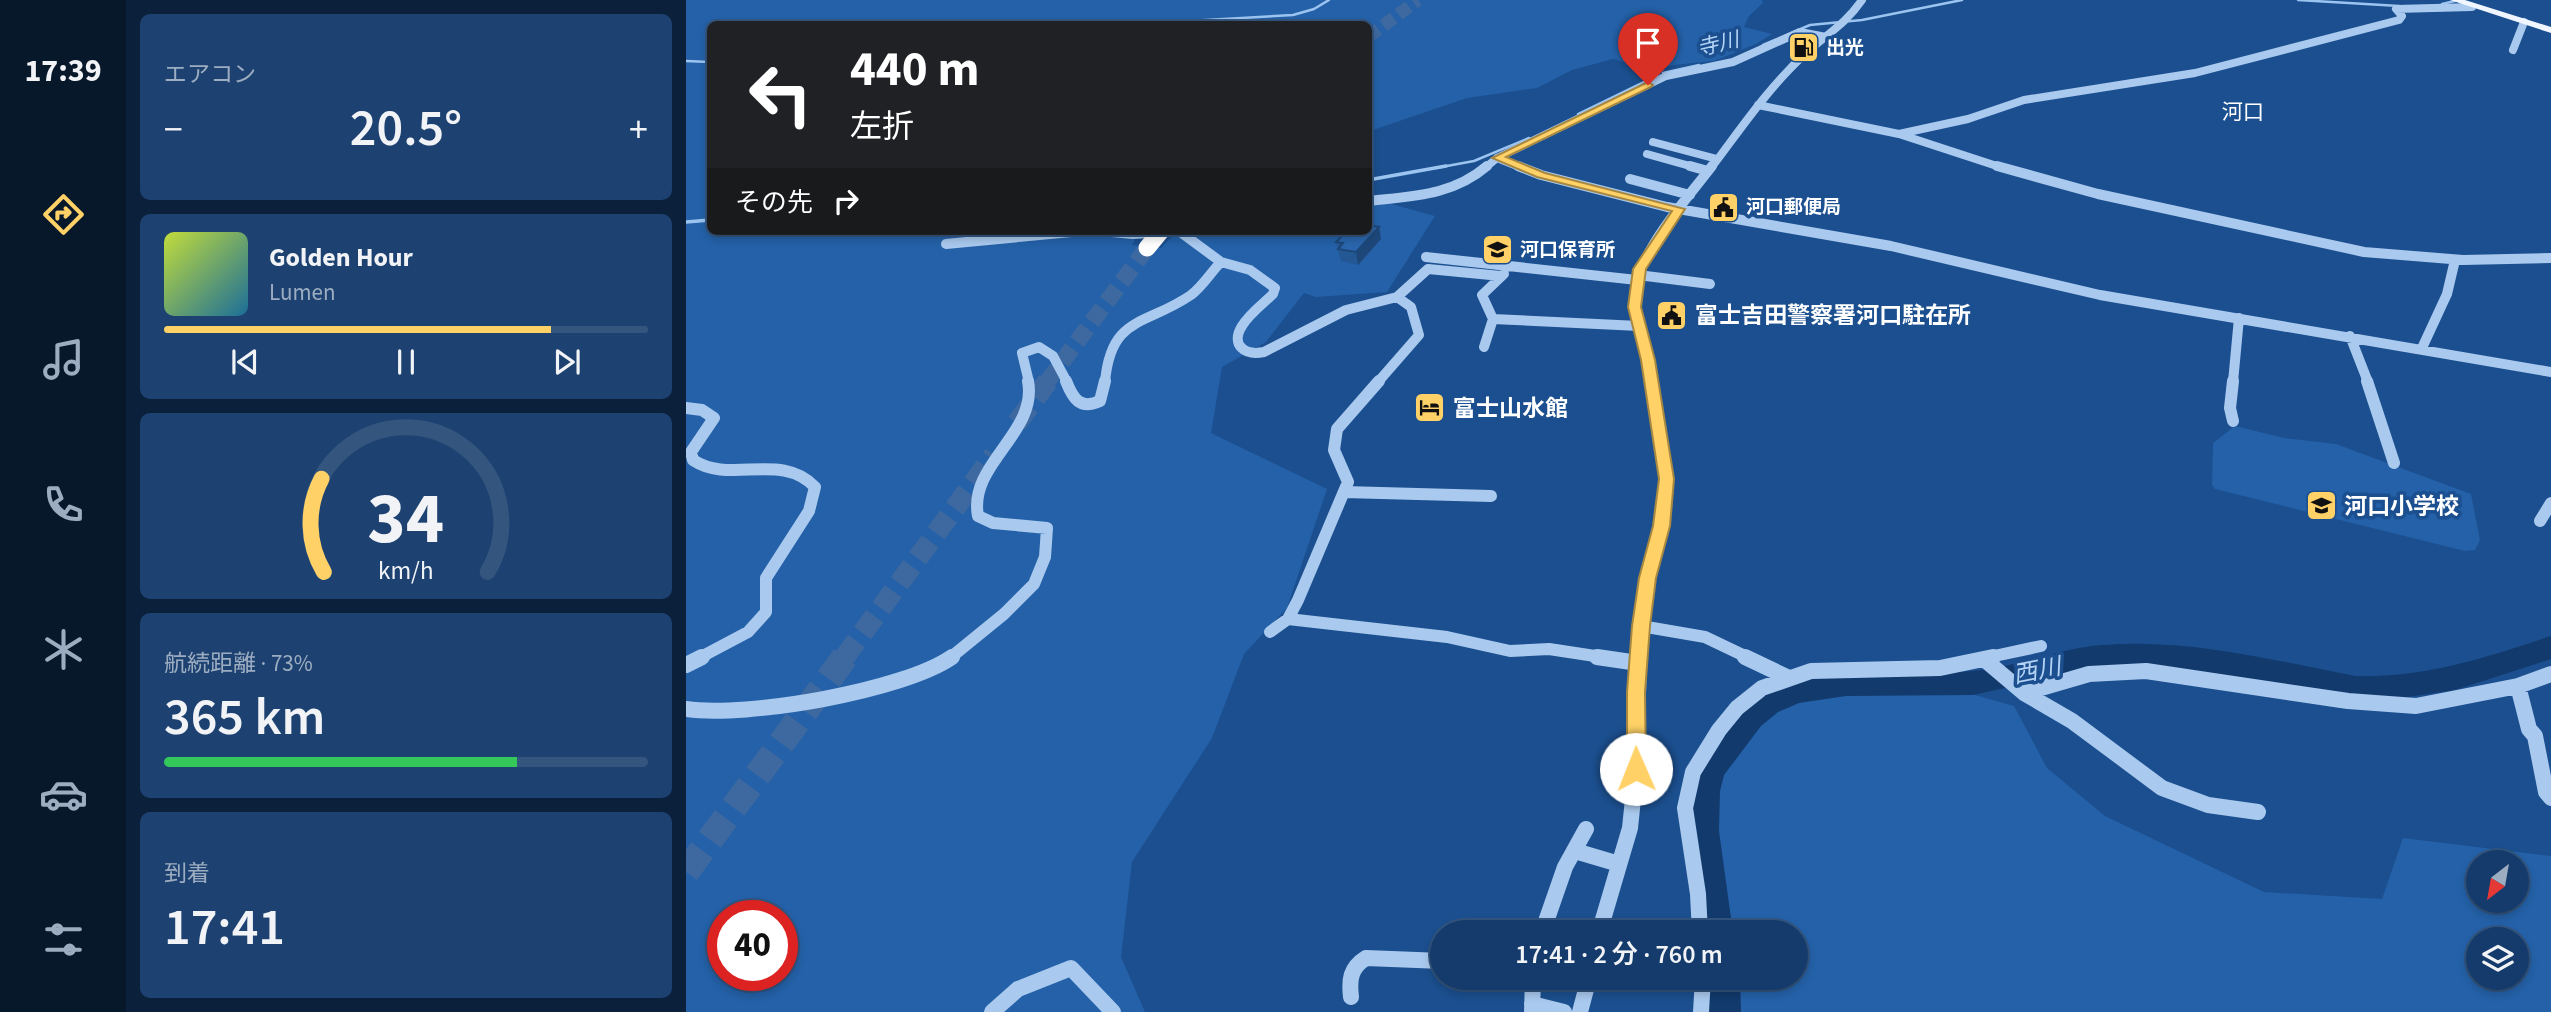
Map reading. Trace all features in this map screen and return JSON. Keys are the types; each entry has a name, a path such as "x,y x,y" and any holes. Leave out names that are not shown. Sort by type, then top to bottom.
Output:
{"highway":[{"path":"1147,248 1158,235"}],"main road":[{"path":"2455,0 2551,30"}],"street":[{"path":"1603,920 1630,828 1636,769 1641,626 1648,578 1661,526 1667,479 1648,360 1634,307 1638,277 1649,253 1679,209 1758,105 1789,70 1845,22 1862,0"},
{"path":"1899,134 1968,119 2024,100 2186,74 2244,60 2399,20 2402,16 2396,9 2427,10 2469,6"},
{"path":"2513,50 2524,22"},
{"path":"1372,201 1427,194 1468,182 1497,158 1666,76 1733,62 1800,32 1826,37"},
{"path":"1758,105 1899,134 1973,159 2098,194 2364,253 2427,255 2455,260 2551,258"},
{"path":"1653,142 1717,159"},
{"path":"1647,153 1708,171"},
{"path":"1497,158 1541,175 1679,209 1891,246 2100,295 2551,372"},
{"path":"1630,179 1690,195"},
{"path":"946,244 1040,235"},
{"path":"1184,235 1221,262 1241,266 1261,276 1275,288 1273,294 1242,325 1237,338 1238,346 1243,351 1254,354 1276,346 1346,310 1397,297 1428,269 1501,276 1524,268"},
{"path":"1426,257 1710,284"},
{"path":"2422,348 2447,294 2455,260"},
{"path":"686,709 695,713 716,713 764,708 871,687 941,664 1007,611 1034,583 1047,550 1047,527 993,523 978,516 975,501 983,481 1020,425 1028,407 1031,387 1022,354 1039,347 1053,355 1063,371 1075,402 1081,407 1094,405 1102,398 1107,359 1116,341 1130,328 1191,294 1212,276 1214,269 1221,262"},
{"path":"1484,347 1493,319 1482,295 1501,276"},
{"path":"1270,632 1288,620 1344,492 1347,476 1339,467 1331,447 1337,429 1419,335 1414,310 1405,299 1397,297"},
{"path":"2233,421 2230,408 2239,318"},
{"path":"1493,319 1639,326"},
{"path":"2350,336 2381,413 2394,463"},
{"path":"686,408 699,408 714,418 691,452 693,460 705,468 793,470 812,482 815,487 809,511 766,578 766,612 748,632 686,665"},
{"path":"1344,492 1491,496"},
{"path":"2540,521 2551,503"},
{"path":"1288,620 1447,637 1510,651 1549,649 1638,663"},
{"path":"1641,626 1705,637 1789,678"},
{"path":"1699,920 1685,808 1693,772 1718,730 1737,708 1762,688 1811,671 1940,668 1989,663 2041,646"},
{"path":"1989,663 2021,690 2072,721 2162,788 2207,805 2258,812"},
{"path":"2021,690 2072,677 2119,670 2173,674 2401,706 2434,704 2518,685 2551,674"},
{"path":"2518,685 2529,729 2535,736 2546,792 2551,798"},
{"path":"1546,920 1550,904 1586,829"},
{"path":"1575,850 1619,864"},
{"path":"1351,997 1349,976 1355,964 1366,958 1430,961"},
{"path":"992,1012 999,1003 1036,978 1071,968 1113,1012"},
{"path":"1533,990 1532,1008 1564,1012"},
{"path":"1580,1012 1585,990"},
{"path":"1701,1012 1702,990"}],"shaded area":[{"path":"686,0 1762,0 1763,3 1749,16 1744,27 1772,34 1756,44 1714,61 1673,65 1656,71 1613,59 1572,70 1537,88 1467,98 1373,130 1372,21 707,21 707,235 1138,235 1132,245 1161,248 1174,235 1372,235 1372,206 1388,203 1435,216 1387,292 1316,297 1304,293 1266,342 1222,367 1211,433 1327,489 1287,608 1244,654 1212,738 1132,862 1121,957 1145,1012 686,1012"},
{"path":"2235,426 2284,438 2336,444 2471,494 2480,540 2475,550 2465,551 2215,489 2212,485 2213,443"},
{"path":"1896,676 1929,682 2014,706 2047,768 2105,816 2264,892 2382,899 2403,838 2502,850 2466,850 2466,914 2529,914 2529,853 2551,856 2551,1012 1735,1012 1732,990 1808,990 1808,920 1723,920 1712,819 1732,744 1787,686"}],"building":[{"path":"1372,226 1379,227 1372,235"},
{"path":"1343,235 1372,235 1356,252 1338,249 1343,243 1336,242"}],"waterway":[{"path":"1188,21 1293,15 1314,9 1329,0"},
{"name":"寺川","path":"1763,45 1810,25 1862,20 1962,0"},
{"name":"寺川","path":"2298,0 2399,6"},
{"name":"寺川","path":"2442,4 2459,0"},
{"path":"686,61 707,62"},
{"name":"寺川","path":"1663,73 1699,65"},
{"name":"寺川","path":"1578,114 1652,78"},
{"name":"寺川","path":"1436,168 1474,161 1529,138"},
{"name":"寺川","path":"1372,179 1446,166"},
{"name":"寺川","path":"686,222 707,220"},
{"name":"西川","path":"1714,920 1703,831 1705,791 1709,775 1725,747 1750,717 1768,703 1796,691 1846,684 1973,683 2006,678 2087,658 2135,655 2198,659 2355,688 2381,689 2431,684 2479,672 2551,647"},
{"name":"西川","path":"1722,990 1723,1012"}],"tunnel":[{"path":"1372,34 1418,0"},
{"path":"1047,382 1147,248"},
{"path":"1017,423 1048,381"},
{"path":"844,658 994,455"},
{"path":"686,872 845,657"}],"place":[{"name":"出光","path":"1803,48"},
{"name":"河口郵便局","path":"1723,207"},
{"name":"河口保育所","path":"1497,250"},
{"name":"富士吉田警察署河口駐在所","path":"1672,315"},
{"name":"富士山水館","path":"1430,408"},
{"name":"河口小学校","path":"2321,506"}],"district":[{"name":"河口","path":"2243,112"}],"route":[{"path":"1636,769 1636,692 1641,626 1648,578 1661,526 1667,479 1648,360 1634,307 1639,269 1679,209 1541,175 1497,158 1648,85"}]}
